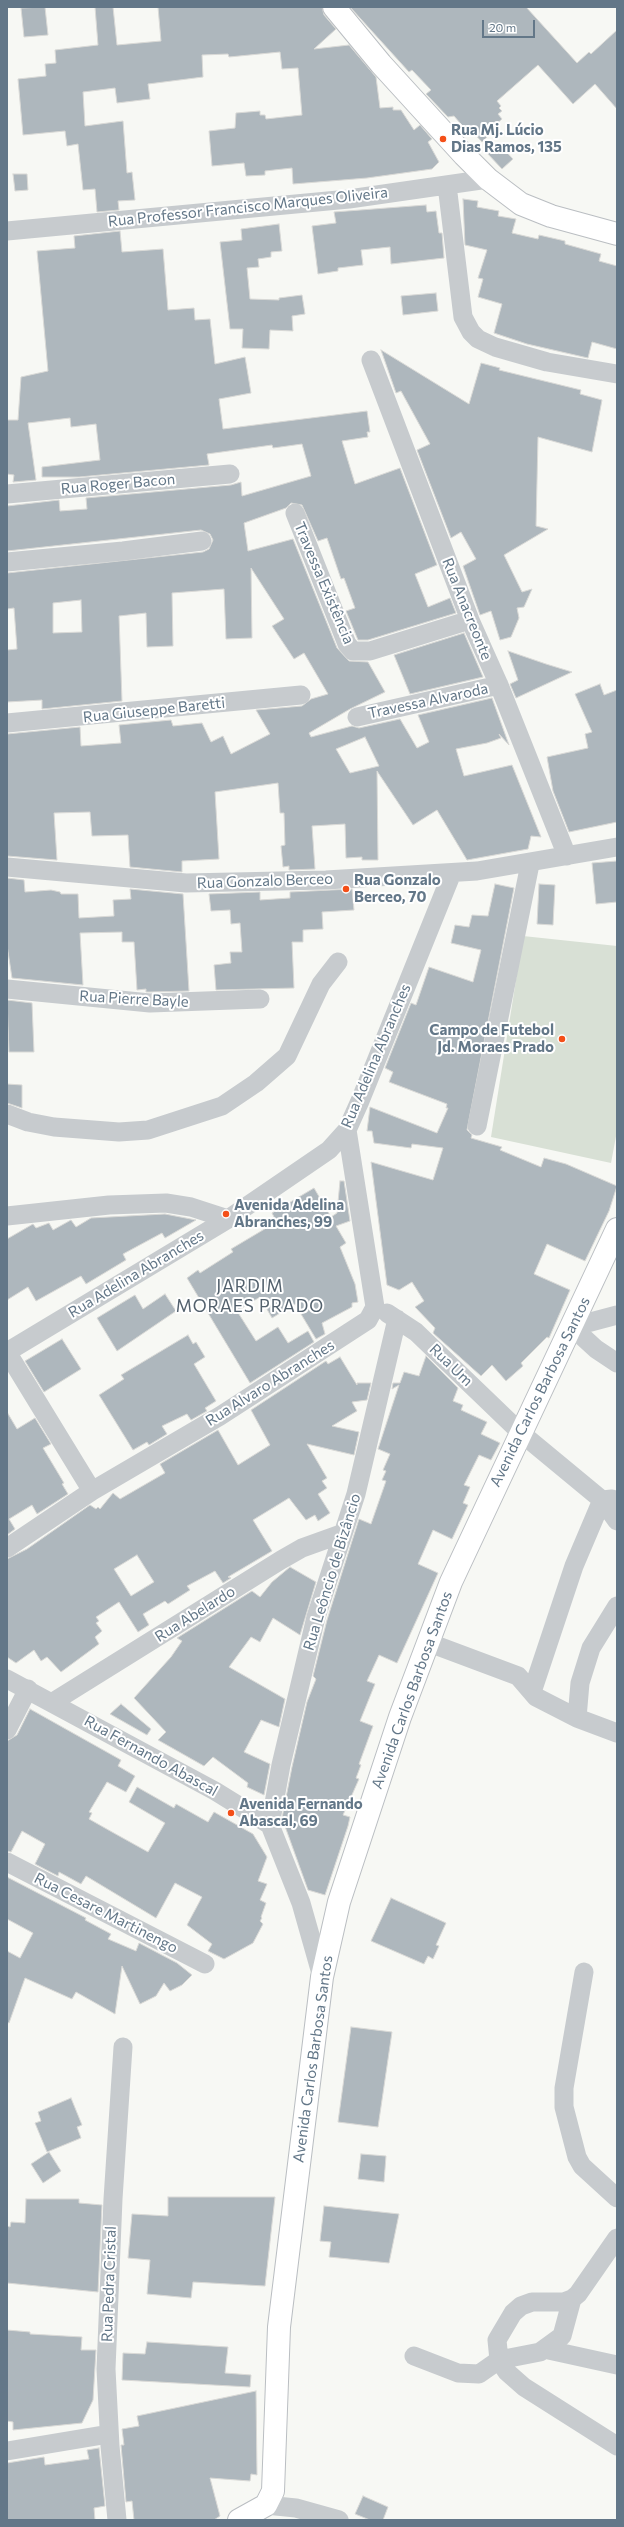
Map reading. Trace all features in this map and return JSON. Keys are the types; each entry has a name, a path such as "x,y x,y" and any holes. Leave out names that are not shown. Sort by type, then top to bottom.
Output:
{"main road":[{"path":"334,7 382,64 464,155 488,179 522,204 551,216 617,234"},
{"name":"Avenida Carlos Barbosa Santos","path":"269,2498 279,2327 322,1977 320,1943 356,1848 427,1642 451,1582 617,1229"},
{"path":"239,2520 269,2498"}],"street":[{"name":"Rua Professor Francisco Marques Oliveira","path":"7,231 349,199 488,179"},
{"path":"447,185 463,316 471,332 478,339 495,347 547,362 617,374"},
{"name":"Rua Anacreonte","path":"371,360 470,620 499,685 567,856"},
{"name":"Rua Roger Bacon","path":"7,494 230,474"},
{"name":"Travessa Existência","path":"295,513 347,644 352,651 370,651 470,620"},
{"path":"7,562 202,541"},
{"name":"Travessa Alvaroda","path":"357,717 499,685"},
{"name":"Rua Giuseppe Baretti","path":"7,723 301,695"},
{"name":"Rua Gonzalo Berceo","path":"7,867 186,883 326,880 452,873 530,864 617,847"},
{"path":"477,1126 530,864"},
{"name":"Rua Adelina Abranches","path":"7,1352 228,1219 329,1150 347,1130 452,873"},
{"path":"7,1114 45,1126 119,1132 148,1130 222,1106 256,1083 287,1056 321,984 338,962"},
{"name":"Rua Pierre Bayle","path":"7,988 150,1002 260,999"},
{"path":"347,1130 375,1307"},
{"path":"7,1216 109,1205 166,1203 191,1207 228,1219"},
{"name":"Rua Um","path":"375,1307 397,1319 416,1332 521,1433 610,1500 617,1521"},
{"name":"Rua Alvaro Abranches","path":"7,1548 92,1491 220,1416 359,1327 368,1320 375,1307"},
{"path":"572,1327 617,1315"},
{"name":"Rua Leôncio de Bizâncio","path":"270,1825 281,1765 316,1617 365,1460 397,1319"},
{"path":"572,1327 596,1349 617,1363"},
{"path":"7,1352 92,1491"},
{"path":"532,1692 574,1566 610,1500"},
{"name":"Rua Abelardo","path":"53,1702 281,1560 302,1548 341,1534"},
{"path":"578,1718 580,1683 591,1648 617,1606"},
{"path":"427,1642 518,1676 536,1697 578,1718 617,1733"},
{"name":"Rua Fernando Abascal","path":"7,1678 222,1795 270,1825"},
{"path":"7,1730 28,1689"},
{"path":"270,1825 300,1903 320,1943"},
{"name":"Rua Cesare Martinengo","path":"7,1862 205,1964"},
{"path":"584,1972 564,2088 564,2107 577,2157 582,2166 617,2198"},
{"name":"Rua Pedra Cristal","path":"117,2520 109,2434 106,2369 113,2200 124,2047"},
{"path":"414,2356 458,2373 479,2374 499,2360 540,2352 562,2336 572,2300 590,2280 617,2238"},
{"path":"572,2300 532,2302 512,2313 497,2340 499,2360 507,2372 524,2387 617,2446"},
{"path":"544,2349 617,2365"},
{"path":"7,2451 109,2434"},
{"path":"269,2498 296,2508 339,2520"}],"shaded area":[{"name":"Campo de Futebol Jd. Moraes Prado","path":"523,936 617,946 617,1131 611,1163 491,1137"}],"building":[{"path":"45,7 48,35 24,37 21,8"},
{"path":"95,7 113,7 117,45 161,41 158,7 322,7 324,15 336,29 314,49 349,45 376,77 380,108 393,107 393,110 401,110 414,130 420,125 432,139 428,142 439,162 432,169 367,178 293,184 292,168 265,171 265,175 246,176 244,163 212,166 209,131 235,128 236,113 260,111 260,115 265,115 266,119 302,115 298,68 282,69 280,52 229,57 228,54 202,55 203,77 148,84 150,99 117,103 115,88 83,92 85,126 123,121 127,173 132,172 135,200 118,201 119,210 97,212 95,189 83,190 78,144 67,146 65,131 23,135 18,79 46,76 45,64 56,63 55,50 98,45"},
{"path":"350,7 526,7 577,63 589,52 591,54 617,30 617,109 595,84 573,104 538,65 497,101 501,106 499,108 502,111 498,114 502,119 493,127 495,129 482,142 469,128 466,130 454,116 448,117 426,94 431,90 412,70 409,72"},
{"path":"498,143 513,159 502,169 487,153"},
{"path":"13,174 27,174 28,190 15,191"},
{"path":"463,199 478,201 477,207 499,211 498,216 516,219 512,233 538,239 539,235 565,241 565,244 601,254 599,261 617,266 617,349 592,342 588,358 527,344 494,333 502,304 478,297 483,279 478,278 487,250 465,245"},
{"path":"426,205 427,212 436,211 439,233 442,233 444,258 391,264 390,247 361,250 363,265 338,268 338,271 318,274 312,226 336,223 334,212"},
{"path":"279,224 282,251 271,252 271,257 258,259 259,267 247,268 250,299 279,300 279,298 302,295 305,314 292,316 293,331 270,330 269,349 242,348 243,329 230,329 220,242 242,240 241,229"},
{"path":"120,231 122,252 163,249 168,310 194,308 195,320 210,319 215,364 245,357 251,393 219,399 223,429 367,411 370,432 367,432 368,437 342,441 355,484 400,468 437,565 415,574 428,607 450,598 456,613 368,640 358,640 346,611 355,608 344,578 341,579 327,538 318,541 302,505 291,503 286,508 244,523 248,551 293,539 337,648 349,661 368,662 385,692 350,709 309,733 311,737 352,726 359,728 400,719 417,748 429,742 418,715 492,698 509,745 499,734 501,738 487,743 456,749 464,776 512,765 541,837 531,836 528,849 467,860 437,810 413,825 377,771 378,860 362,860 362,857 346,858 345,824 312,826 315,869 289,870 289,866 283,867 281,846 285,845 284,813 280,813 278,783 215,792 219,859 182,861 182,872 130,867 128,835 92,836 90,812 54,813 57,860 7,856 7,734 80,727 81,746 121,743 119,725 171,720 173,726 202,723 211,742 223,736 231,754 270,734 256,710 302,706 311,699 328,694 304,653 294,659 272,626 284,619 251,568 252,638 226,639 224,589 172,593 173,646 147,647 146,613 119,616 122,701 42,709 42,700 7,702 7,650 17,649 14,608 7,609 7,573 203,552 209,549 213,540 210,534 201,530 7,551 7,506 59,500 60,511 87,509 86,498 231,485 241,482 242,496 311,476 302,444 273,448 272,445 207,454 209,465 79,477 42,477 42,467 100,460 96,424 71,427 70,418 28,423 36,480 13,482 14,475 7,474 7,420 18,420 21,377 48,371 37,251 75,248 74,236","holes":["81,600 82,632 53,633 53,603","365,737 379,766 350,773 336,749"]},
{"path":"436,293 438,311 403,315 401,296"},
{"path":"381,350 469,404 481,363 500,368 499,370 581,390 580,394 602,400 592,452 538,437 536,526 548,529 504,555 522,592 532,589 524,607 517,608 519,618 511,637 500,640 491,611 480,615 463,566 476,559 461,532 451,538 417,450 430,444 401,391 396,393"},
{"path":"464,633 483,677 410,694 394,655"},
{"path":"508,651 572,672 516,698 510,684 518,680"},
{"path":"600,684 604,695 617,690 617,822 569,832 553,791 547,757 588,748 585,734 592,732 575,694"},
{"path":"617,861 617,902 596,904 592,863"},
{"path":"7,878 24,880 25,892 51,890 60,892 61,894 78,894 79,918 114,916 113,900 131,899 130,889 183,894 189,991 146,992 146,989 137,990 134,942 122,942 122,932 80,933 83,985 12,978 7,945"},
{"path":"495,884 514,888 467,1130 472,1135 471,1138 502,1147 500,1150 541,1167 544,1158 566,1164 617,1186 609,1211 585,1261 547,1244 534,1274 570,1290 549,1338 547,1337 521,1363 523,1366 506,1381 492,1365 481,1376 433,1333 435,1328 415,1307 424,1301 412,1282 399,1290 387,1285 371,1162 433,1180 443,1148 412,1144 411,1148 374,1143 372,1131 367,1131 370,1107 437,1133 448,1108 446,1108 447,1104 389,1082 393,1072 385,1068 411,1003 416,1005 429,967 473,982 481,950 451,943 455,925 469,927 472,915 488,916"},
{"path":"539,884 555,885 553,925 537,924"},
{"path":"352,889 354,910 322,912 323,929 303,930 303,942 292,942 294,988 216,990 214,965 231,963 230,952 242,952 240,923 231,924 230,910 211,911 209,894 260,892 260,900 290,898 290,892"},
{"path":"7,1000 32,1003 34,1052 9,1052"},
{"path":"7,1084 22,1085 22,1108 7,1103"},
{"path":"340,1181 344,1181 350,1221 336,1226 346,1243 340,1247 355,1284 358,1302 352,1303 352,1307 322,1323 325,1334 316,1339 295,1304 272,1318 260,1297 237,1311 256,1341 278,1327 288,1343 308,1331 314,1342 250,1383 187,1278 198,1270 200,1273 233,1252 231,1249 268,1227 266,1222 274,1217 272,1213 314,1188 331,1217 337,1213"},
{"path":"165,1214 196,1220 165,1238 162,1233 123,1254 126,1260 86,1284 81,1276 36,1301 28,1287 7,1300 7,1239 33,1224 36,1228 49,1223 53,1230 71,1220 76,1227 91,1218"},
{"path":"165,1294 176,1311 117,1351 97,1318 135,1295 143,1309"},
{"path":"188,1335 193,1344 196,1342 205,1357 194,1364 216,1401 205,1408 207,1411 191,1420 187,1414 162,1426 167,1434 149,1445 147,1442 133,1450 99,1395 124,1379 121,1375"},
{"path":"62,1339 81,1369 44,1392 25,1361"},
{"path":"426,1356 458,1388 453,1401 463,1405 461,1410 487,1422 481,1434 500,1443 491,1460 479,1455 464,1485 470,1487 463,1503 468,1505 452,1539 433,1530 418,1564 438,1573 397,1663 379,1655 367,1681 375,1684 360,1721 373,1726 359,1764 361,1765 356,1778 359,1779 343,1815 350,1817 348,1826 325,1895 308,1890 282,1818 307,1702 316,1679 313,1676 327,1620 359,1519 371,1524 386,1481 382,1480 386,1471 383,1470 390,1454 378,1449 399,1385 392,1389 393,1383 400,1383 404,1372 419,1376"},
{"path":"340,1357 357,1385 357,1383 371,1383 367,1400 352,1402 357,1411 332,1426 359,1432 354,1455 307,1444 327,1478 322,1481 327,1488 318,1494 330,1513 318,1521 315,1515 306,1520 289,1498 253,1520 272,1551 228,1577 231,1578 223,1583 215,1571 187,1586 190,1590 168,1604 165,1601 143,1614 149,1625 138,1632 119,1602 96,1617 99,1621 96,1623 102,1631 95,1637 99,1644 61,1672 47,1657 41,1661 34,1650 16,1663 7,1657 7,1559 27,1549 90,1505 96,1509 98,1507 100,1509 113,1493 120,1499 165,1473 160,1464 218,1430 238,1465 270,1445 251,1410 326,1361 328,1364","holes":["137,1555 154,1582 131,1596 114,1569"]},
{"path":"7,1412 17,1429 35,1418 51,1444 43,1448 64,1483 62,1484 68,1494 37,1514 32,1505 9,1519 15,1529 7,1535"},
{"path":"290,1567 316,1582 300,1635 273,1618 260,1642 251,1637 229,1667 285,1699 279,1727 261,1720 244,1752 270,1764 264,1795 247,1787 248,1783 213,1757 204,1766 158,1740 166,1732 134,1698 171,1657 182,1641 177,1638 252,1591 260,1597 272,1582"},
{"path":"121,1704 151,1729 147,1735 110,1714"},
{"path":"30,1709 121,1760 118,1766 135,1776 126,1792 107,1782 89,1812 92,1813 89,1819 112,1832 148,1852 165,1823 129,1802 137,1787 174,1808 176,1804 208,1822 214,1812 253,1834 267,1857 258,1881 267,1884 260,1900 266,1903 260,1921 263,1924 253,1943 224,1959 208,1951 212,1944 187,1925 202,1897 175,1883 156,1918 86,1876 81,1884 59,1872 58,1876 35,1864 45,1844 22,1831 11,1852 7,1851 7,1741 17,1735"},
{"path":"7,1877 86,1918 85,1920 111,1934 108,1939 136,1951 139,1943 177,1963 192,1975 182,1985 170,1991 164,1983 156,1996 140,2004 122,1966 115,2014 76,1992 72,1999 25,1978 9,2023 7,2022 7,1951 20,1958 33,1933 7,1919"},
{"path":"391,1898 446,1923 436,1945 439,1946 433,1959 428,1956 424,1964 371,1941"},
{"path":"351,2027 392,2032 378,2127 338,2122"},
{"path":"71,2098 82,2125 77,2127 81,2138 47,2152 35,2123 41,2121 38,2112"},
{"path":"49,2152 61,2171 43,2183 31,2164"},
{"path":"361,2154 386,2156 384,2182 358,2179"},
{"path":"168,2197 275,2197 265,2286 193,2282 191,2298 147,2294 150,2260 128,2258 132,2214 168,2216"},
{"path":"26,2199 79,2199 79,2203 102,2205 98,2292 7,2283 7,2226 10,2227 11,2222 25,2223"},
{"path":"324,2206 399,2214 389,2263 329,2257 331,2242 320,2241"},
{"path":"7,2330 30,2332 30,2334 82,2337 81,2350 96,2350 93,2400 82,2423 13,2430 13,2422 7,2421"},
{"path":"147,2342 228,2347 225,2373 251,2375 250,2387 122,2380 123,2353 145,2354"},
{"path":"256,2391 257,2475 251,2474 250,2481 210,2478 220,2516 214,2520 134,2520 132,2501 126,2502 121,2445 124,2445 122,2429 139,2426 137,2416"},
{"path":"99,2448 105,2506 94,2508 95,2520 7,2520 7,2463 44,2457 45,2465 89,2459 87,2450"},
{"path":"363,2496 388,2507 383,2520 370,2520 355,2514"}],"place":[{"name":"Rua Mj. Lúcio Dias Ramos, 135","path":"443,139"},
{"name":"Rua Gonzalo Berceo, 70","path":"346,889"},
{"name":"Campo de Futebol Jd. Moraes Prado","path":"562,1039"},
{"name":"Avenida Adelina Abranches, 99","path":"226,1214"},
{"name":"Avenida Fernando Abascal, 69","path":"231,1813"}],"district":[{"name":"JARDIM MORAES PRADO","path":"250,1296"}]}
